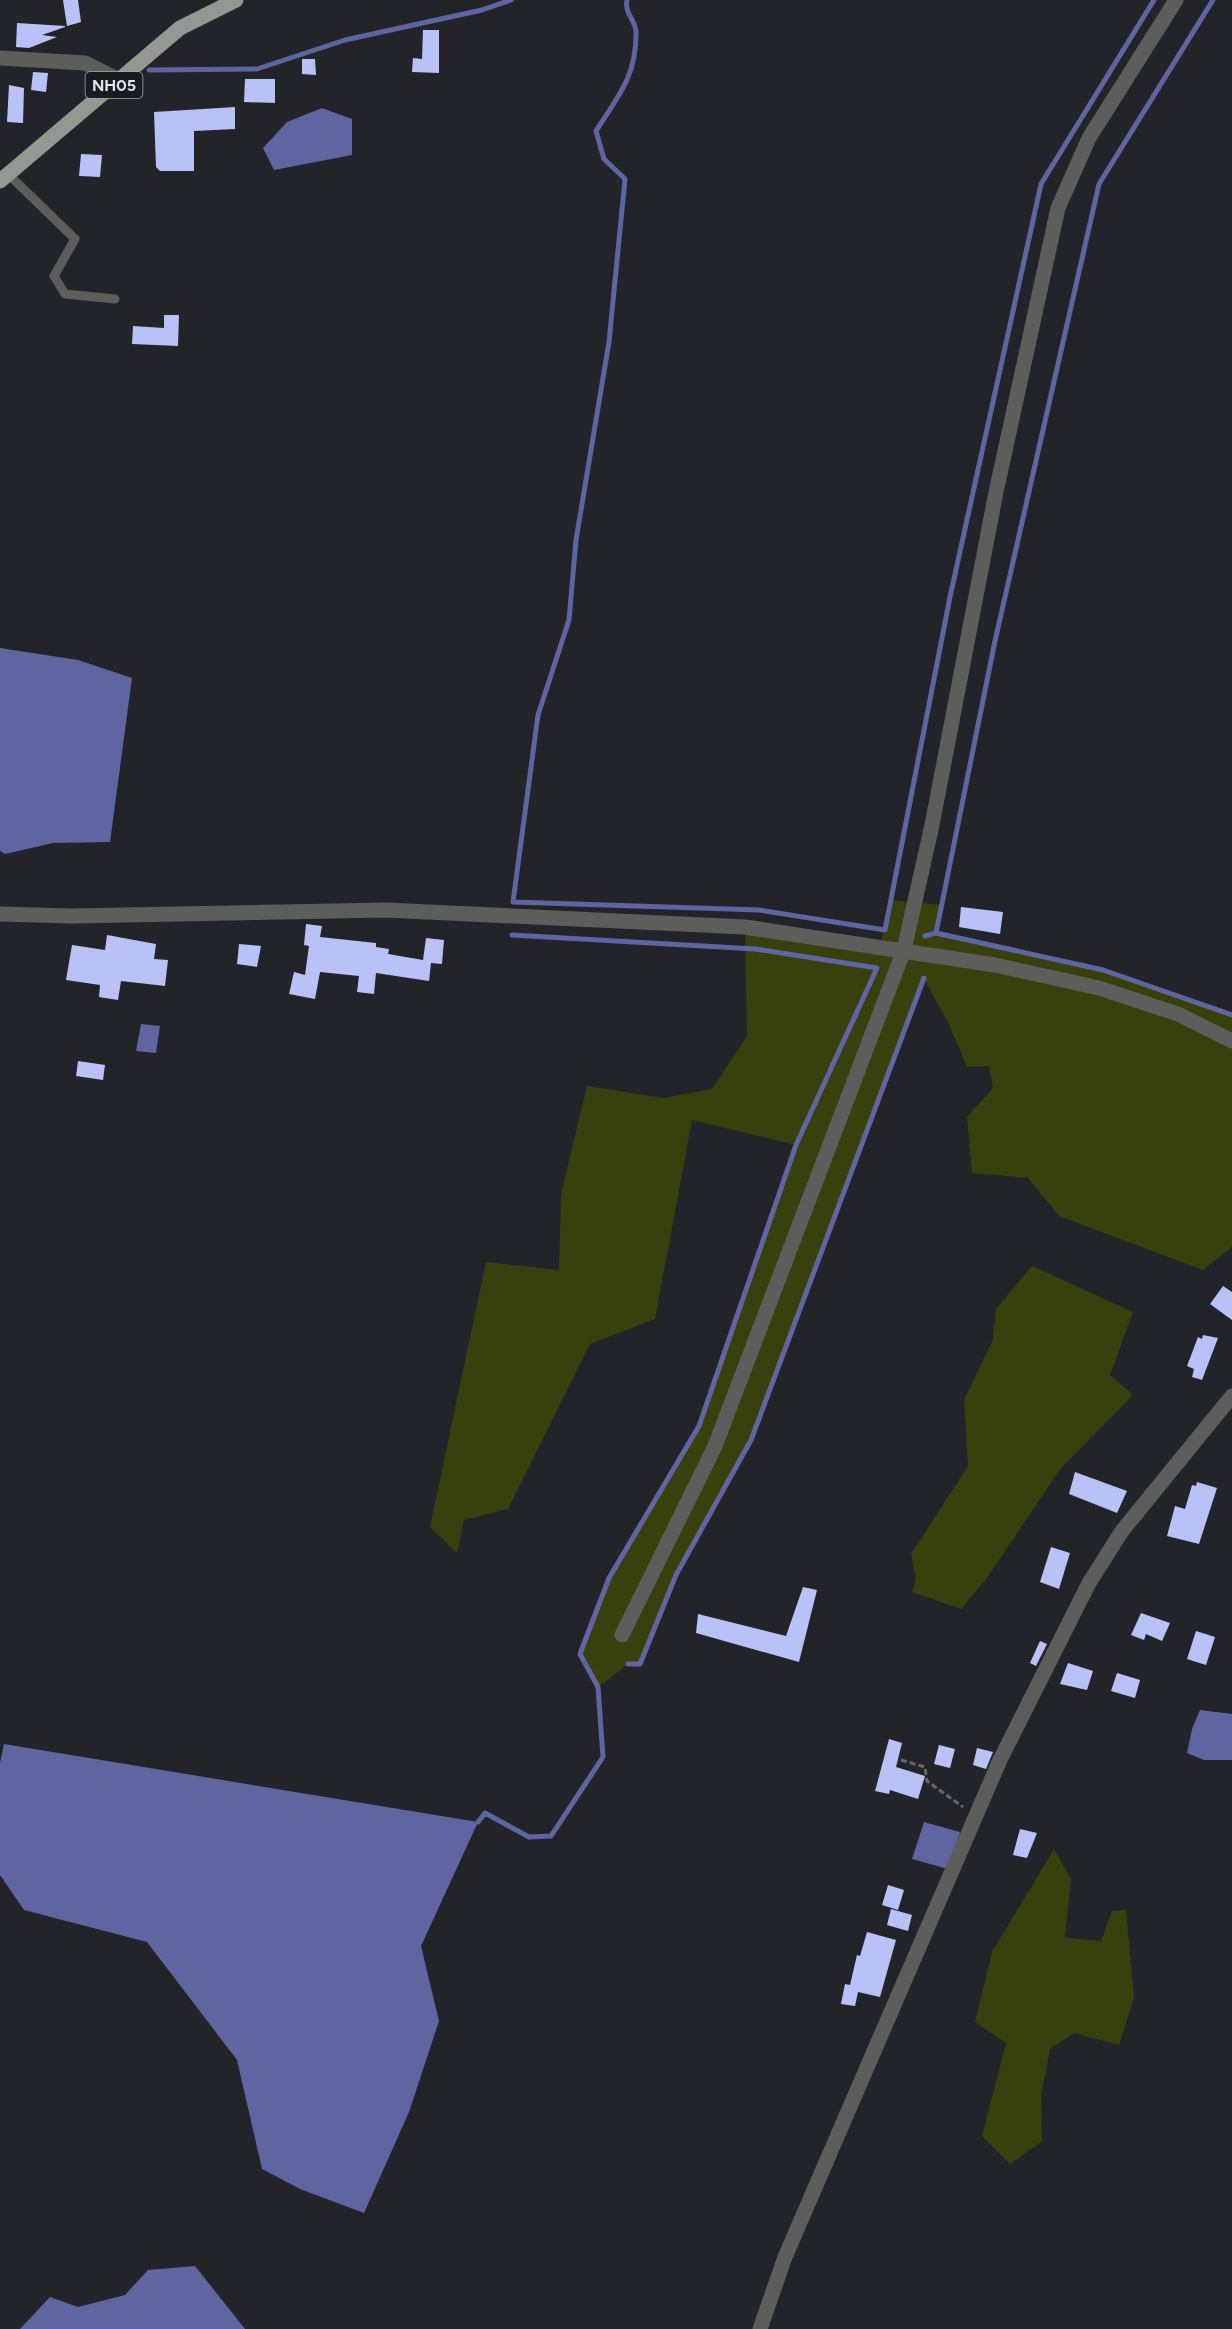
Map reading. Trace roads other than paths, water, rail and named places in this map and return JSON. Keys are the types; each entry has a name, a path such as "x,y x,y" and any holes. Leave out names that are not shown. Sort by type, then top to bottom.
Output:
{"main road":[{"name":"NH05","path":"4,178 180,28 236,0"}],"street":[{"path":"622,1635 715,1446 904,950 932,825 996,492 1058,208 1089,138 1176,0"},
{"path":"0,58 85,63 119,80"},
{"path":"0,914 72,916 397,910 745,927 995,965 1099,988 1178,1014 1232,1041"},
{"path":"760,2329 790,2246 1000,1760 1089,1583 1122,1531 1232,1396"}],"lane":[{"path":"4,178 75,239 54,276 65,294 115,299"}],"water":[{"path":"322,108 352,119 352,155 274,170 263,148 287,122"},
{"path":"0,648 78,660 132,678 110,842 53,843 5,854 0,851"},
{"path":"141,1024 160,1026 156,1053 136,1051"},
{"path":"1200,1710 1232,1714 1232,1760 1204,1760 1187,1753 1192,1729"},
{"path":"4,1744 478,1822 421,1946 439,2021 409,2112 364,2213 300,2189 262,2169 237,2060 147,1942 24,1910 0,1875 0,1763"},
{"path":"924,1822 960,1832 948,1869 912,1859"},
{"path":"195,2266 245,2329 20,2329 50,2297 78,2307 125,2295 148,2270"}],"waterway":[{"path":"149,70 257,69 345,40 482,10 511,0"},
{"path":"627,0 627,9 636,29 633,62 624,85 596,131 604,159 625,179 609,342 576,540 569,620 538,715 513,902 759,910 885,930 950,597 1041,184 1154,0"},
{"path":"1213,0 1099,184 995,641 936,933 1103,970 1232,1015"},
{"path":"925,936 936,933"},
{"path":"478,1822 485,1813 529,1837 551,1836 603,1757 598,1687 580,1654 609,1578 699,1426 796,1145 877,968 755,949 512,935"},
{"path":"628,1664 640,1664 676,1575 751,1440 924,978"}]}
